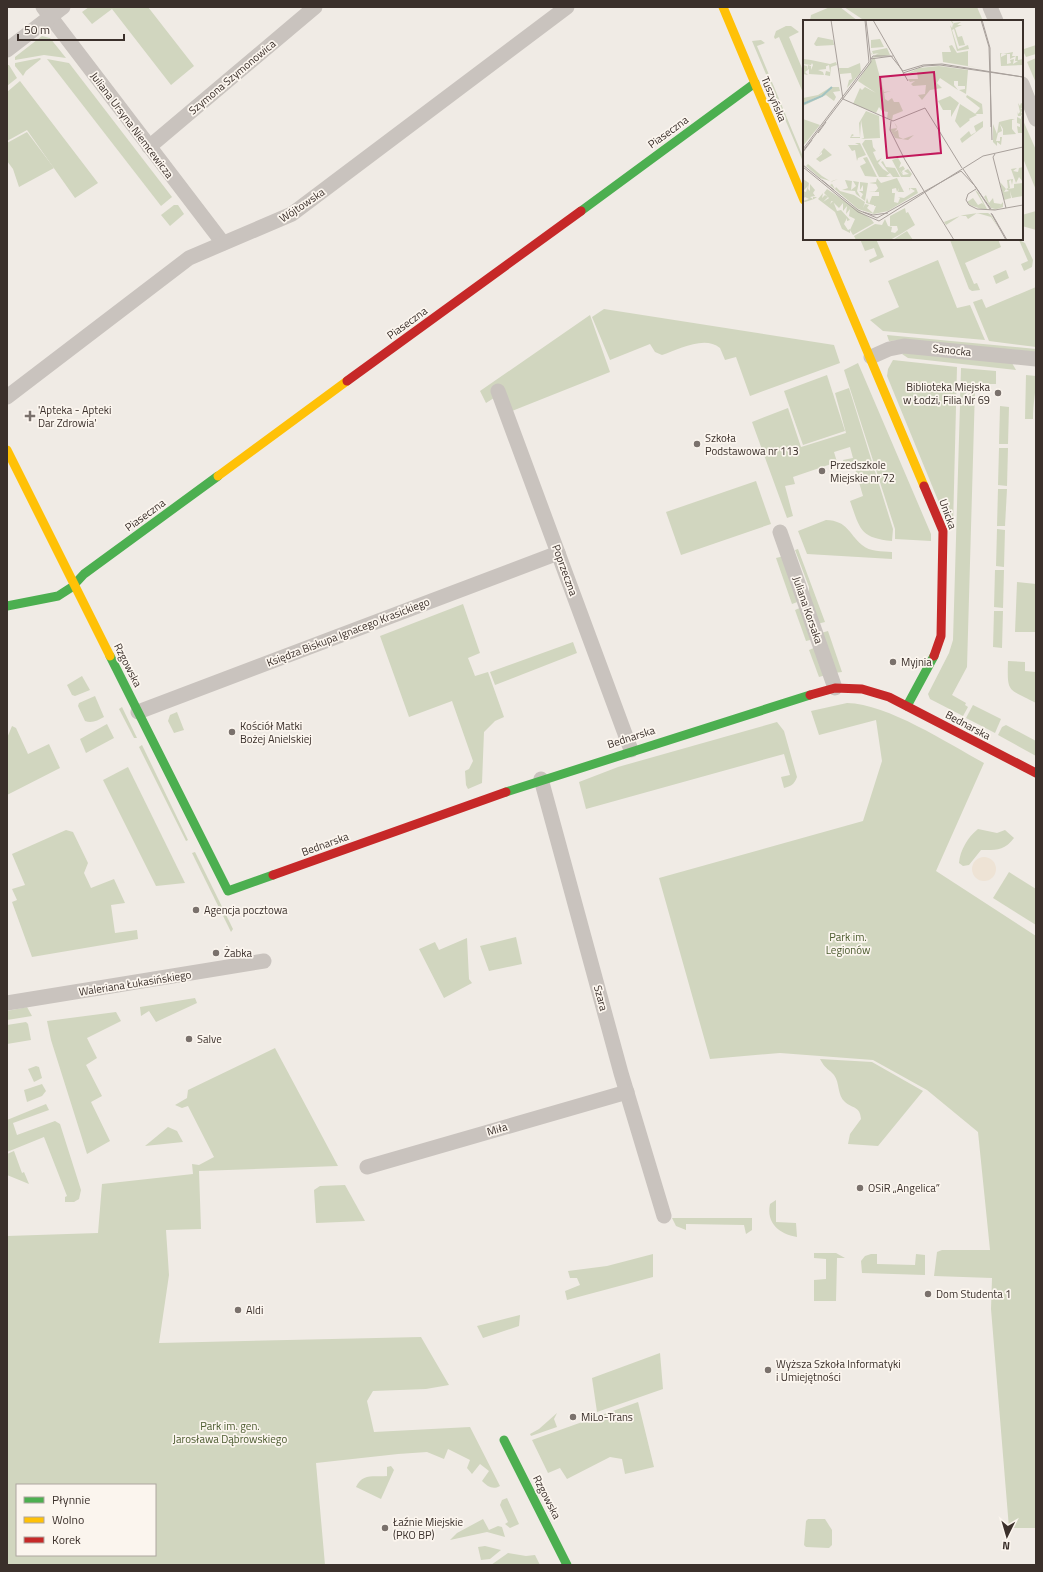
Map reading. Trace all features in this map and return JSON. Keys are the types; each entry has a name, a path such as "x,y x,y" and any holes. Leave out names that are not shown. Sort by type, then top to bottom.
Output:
{"street":[{"path":"7,50 46,12 63,7"},
{"name":"Szymona Szymonowica","path":"149,147 315,7"},
{"name":"Wójtowska","path":"7,397 189,258 280,221 292,214 567,7"},
{"name":"Tuszyńska","path":"723,7 803,198"},
{"path":"990,7 996,20"},
{"name":"Juliana Ursyna Niemcewicza","path":"46,12 223,243"},
{"name":"Piaseczna","path":"7,606 54,598 74,584 84,574 755,83"},
{"path":"1023,86 1036,119"},
{"path":"820,240 871,358"},
{"name":"Sanocka","path":"871,358 889,349 904,346 1036,360"},
{"name":"Unicka","path":"871,358 940,523 944,540 941,636 937,650 907,706"},
{"name":"Poprzeczna","path":"498,390 631,750"},
{"name":"Rzgowska","path":"7,450 228,891"},
{"name":"Juliana Korsaka","path":"780,532 835,688"},
{"name":"Księdza Biskupa Ignacego Krasickiego","path":"138,712 558,553"},
{"name":"Bednarska","path":"228,891 541,779 835,688 868,690 907,706 1036,773"},
{"name":"Szara","path":"541,779 627,1092 664,1216"},
{"name":"Waleriana Łukasińskiego","path":"7,1003 264,961"},
{"name":"Miła","path":"367,1167 627,1092"},
{"name":"Rzgowska","path":"504,1440 567,1565"}],"green space":[{"path":"89,7 148,7 194,66 171,85 112,9 92,24 82,12"},
{"path":"830,7 840,7 857,20 810,20 811,15"},
{"path":"844,7 977,7 983,20 864,20"},
{"path":"786,26 791,26 799,32 789,37 803,71 803,93 779,37 775,39 774,37 776,31"},
{"path":"42,36 50,38 66,58 44,55 15,60 15,57"},
{"path":"761,40 765,43 757,46 803,157 803,162 752,41"},
{"path":"1036,45 1036,54 1026,57 1023,51 1023,46 1024,49"},
{"path":"1036,58 1036,83 1027,62"},
{"path":"41,59 26,71 23,76 15,66 15,63"},
{"path":"47,59 69,63 172,197 161,206"},
{"path":"7,65 9,65 17,78 7,86"},
{"path":"20,81 98,183 75,198 27,130 7,141 7,92"},
{"path":"1023,120 1036,150 1036,190 1023,158"},
{"path":"27,132 54,168 19,187 13,169 7,161 7,143"},
{"path":"174,205 178,205 184,214 170,226 161,215"},
{"path":"1036,211 1036,230 1023,226 1023,215"},
{"path":"860,240 876,240 884,257 870,263 869,260 877,256 874,248 865,251"},
{"path":"950,240 998,240 1001,247 965,263 974,284 977,283 980,290 972,291 969,289"},
{"path":"1019,240 1025,243 1033,260 1032,267 1024,271 1021,264 1028,261"},
{"path":"938,260 957,308 970,305 985,340 883,331 870,320 899,307 888,281"},
{"path":"1006,270 1009,278 996,284 993,276"},
{"path":"1036,287 1036,347 989,341 973,302 982,299 986,308"},
{"path":"604,309 834,345 840,363 750,396 736,357 725,360 720,348 714,344 699,343 662,355 655,352 650,344 610,360 592,317"},
{"path":"590,315 610,372 512,411 494,398 486,403 480,391"},
{"path":"887,335 1036,349 1036,353 903,340 889,341"},
{"path":"905,352 1012,363 1016,370 908,358 902,354"},
{"path":"893,360 957,367 953,527 949,527 887,376 888,369"},
{"path":"858,363 931,534 931,541 895,539 895,529 844,370"},
{"path":"961,368 996,371 996,384 973,384 960,401"},
{"path":"827,375 845,431 803,445 784,391"},
{"path":"1026,375 1036,376 1033,419 1025,419"},
{"path":"849,388 893,529 892,541 881,540 867,534 856,519 850,501 863,496 853,462 844,464 843,460 853,458 850,447 834,452 837,462 793,477 795,484 785,486 793,516 787,518 752,422 788,408 801,447 846,433 835,393"},
{"path":"973,389 975,389 967,667 952,695 966,703 965,705 968,707 963,716 930,699 928,694 949,653 953,640 960,404"},
{"path":"1000,406 1009,407 1008,444 999,444"},
{"path":"999,448 1008,448 1007,486 998,485"},
{"path":"756,481 771,524 681,555 666,512"},
{"path":"998,489 1007,489 1005,526 997,526"},
{"path":"826,520 843,525 857,541 869,549 892,552 892,559 807,554 798,531"},
{"path":"997,529 1005,530 1004,567 996,566"},
{"path":"798,549 825,622 817,624 809,601 809,587 795,550"},
{"path":"784,556 800,601 792,604 776,558"},
{"path":"995,570 1004,570 1003,608 994,607"},
{"path":"1017,582 1036,584 1036,632 1015,632"},
{"path":"463,604 480,653 468,658 475,676 488,672 504,717 495,721 484,732 482,783 468,789 466,785 465,771 469,769 473,761 452,701 409,717 380,636"},
{"path":"802,607 814,639 806,641 795,610"},
{"path":"994,611 1003,611 1002,648 993,647"},
{"path":"828,631 842,672 834,673 821,633"},
{"path":"573,642 577,653 495,685 490,672"},
{"path":"816,647 826,675 819,677 809,650"},
{"path":"1008,661 1025,662 1025,671 1036,672 1036,703 1011,689 1008,679"},
{"path":"82,676 90,690 75,696 72,695 67,685"},
{"path":"95,696 104,717 93,722 85,721 78,706 79,703"},
{"name":"Park im. Legionów","path":"847,703 863,705 899,717 935,735 984,763 936,871 1036,936 1036,1528 1009,1528 991,1309 992,1278 934,1276 937,1252 942,1250 990,1250 978,1132 927,1090 873,1060 780,1053 710,1059 659,878 863,821 882,761 876,720 819,735 811,711"},
{"path":"973,705 1001,719 995,733 966,718"},
{"path":"122,707 137,738 134,738 119,709"},
{"path":"177,712 184,730 174,733 168,721 170,715"},
{"path":"777,722 784,731 797,777 795,782 790,786 784,788 781,777 790,775 784,754 586,809 579,782 618,767"},
{"path":"107,724 114,738 86,753 80,739"},
{"path":"1006,725 1036,741 1036,756 998,735 1002,727"},
{"path":"12,726 16,728 28,754 49,744 60,768 7,795 7,738"},
{"path":"142,745 188,840 186,841 139,747"},
{"path":"128,767 185,883 156,886 103,780"},
{"path":"978,829 997,833 1005,830 1014,838 1003,848 981,850 969,865 963,866 959,863 963,849 971,836"},
{"path":"66,830 73,832 88,863 84,873 91,888 114,879 125,903 111,905 115,933 137,930 138,939 32,957 12,902 17,900 12,889 25,885 12,854"},
{"path":"195,852 233,929 231,932 192,853"},
{"path":"1009,872 1036,889 1036,925 993,898"},
{"path":"516,937 522,964 489,971 480,946"},
{"path":"467,938 469,979 472,983 444,998 419,949 435,942 439,950"},
{"path":"195,998 197,1003 156,1022 149,1011 141,1016 140,1007"},
{"path":"27,1007 32,1016 7,1020 7,1011"},
{"path":"116,1012 121,1021 87,1038 97,1058 86,1065 102,1096 91,1102 110,1141 87,1154 51,1040 47,1021"},
{"path":"26,1022 28,1024 31,1040 7,1044 7,1025"},
{"name":"Park im. gen. Jarosława Dąbrowskiego","path":"275,1048 338,1166 199,1171 201,1229 166,1230 169,1275 159,1343 421,1337 449,1385 426,1389 373,1391 367,1401 374,1432 470,1427 500,1486 493,1488 486,1485 482,1481 489,1471 480,1464 472,1474 467,1468 470,1460 448,1449 444,1459 427,1452 316,1463 325,1565 7,1565 7,1236 98,1233 102,1184 193,1174 192,1164 199,1165 214,1157 188,1106 182,1108 175,1105 187,1098 188,1090"},
{"path":"820,1059 872,1062 923,1091 878,1146 848,1144 850,1134 861,1119 860,1115 856,1108 842,1099 836,1078"},
{"path":"36,1066 39,1067 42,1078 34,1082 28,1069"},
{"path":"42,1084 46,1091 42,1096 27,1102 24,1090"},
{"path":"46,1104 49,1110 13,1123 17,1135 55,1121 60,1124 81,1190 79,1199 74,1202 65,1202 65,1197 67,1196 44,1137 7,1152 7,1120"},
{"path":"168,1127 177,1131 183,1142 145,1146"},
{"path":"14,1151 22,1173 24,1172 29,1184 7,1175 7,1154"},
{"path":"345,1185 365,1221 316,1223 314,1190 320,1186"},
{"path":"776,1200 776,1222 796,1223 797,1237 791,1236 779,1230 772,1222 769,1211 770,1204"},
{"path":"672,1218 752,1218 752,1230 746,1234 744,1225 686,1224 686,1230 676,1226"},
{"path":"814,1253 836,1253 845,1258 837,1258 836,1301 814,1301 814,1280 826,1279 826,1259 814,1258"},
{"path":"653,1254 653,1277 567,1300 565,1291 580,1285 577,1278 570,1278 568,1271 607,1266"},
{"path":"877,1254 877,1264 915,1265 916,1254 925,1255 925,1275 862,1273 861,1261 865,1256"},
{"path":"520,1315 519,1326 483,1338 477,1326"},
{"path":"660,1353 663,1389 597,1412 592,1378"},
{"path":"638,1402 654,1467 625,1474 622,1459 610,1457 567,1479 560,1468 548,1473 532,1440"},
{"path":"557,1413 554,1419 557,1427 531,1436 530,1434 539,1429"},
{"path":"391,1466 394,1470 381,1499 356,1487 361,1480 365,1478 373,1476 387,1476 387,1467"},
{"path":"507,1498 519,1524 510,1528 505,1524 508,1522 500,1505 502,1500"},
{"path":"483,1519 489,1530 498,1526 502,1527 505,1537 487,1532 450,1540 457,1533"},
{"path":"808,1519 825,1519 832,1530 832,1545 829,1548 806,1547 804,1545 806,1521"},
{"path":"485,1546 501,1550 490,1559 481,1560 478,1547"},
{"path":"508,1553 526,1556 535,1555 540,1565 491,1565"}],"shaded area":[{"path":"984,857 992,861 996,869 992,877 984,881 976,877 972,869 976,861"}],"traffic: fast":[{"path":"581,211 755,83"},
{"path":"7,606 58,596 72,587 84,574 218,476"},
{"path":"110,656 228,891 273,875"},
{"path":"907,706 934,656"},
{"path":"506,792 810,695"},
{"path":"504,1440 567,1565"}],"traffic: slow":[{"path":"723,7 803,198"},
{"path":"820,240 924,486"},
{"path":"218,476 347,381"},
{"path":"7,450 110,656"}],"traffic: jam":[{"path":"347,381 581,211"},
{"path":"924,486 943,531 941,636 934,656"},
{"path":"810,695 835,688 862,689 889,697 1036,773"},
{"path":"273,875 506,792"}],"place":[{"name":"Biblioteka Miejska w Łodzi, Filia Nr 69","path":"998,393"},
{"name":"'Apteka - Apteki Dar Zdrowia'","path":"30,416"},
{"name":"Szkoła Podstawowa nr 113","path":"697,444"},
{"name":"Przedszkole Miejskie nr 72","path":"822,471"},
{"name":"Myjnia","path":"893,662"},
{"name":"Kościół Matki Bożej Anielskiej","path":"232,732"},
{"name":"Agencja pocztowa","path":"196,910"},
{"name":"Żabka","path":"216,953"},
{"name":"Salve","path":"189,1039"},
{"name":"OSiR „Angelica”","path":"860,1188"},
{"name":"Dom Studenta 1","path":"928,1294"},
{"name":"Aldi","path":"238,1310"},
{"name":"Wyższa Szkoła Informatyki i Umiejętności","path":"768,1370"},
{"name":"MiLo-Trans","path":"573,1417"},
{"name":"Łaźnie Miejskie (PKO BP)","path":"385,1528"}]}
